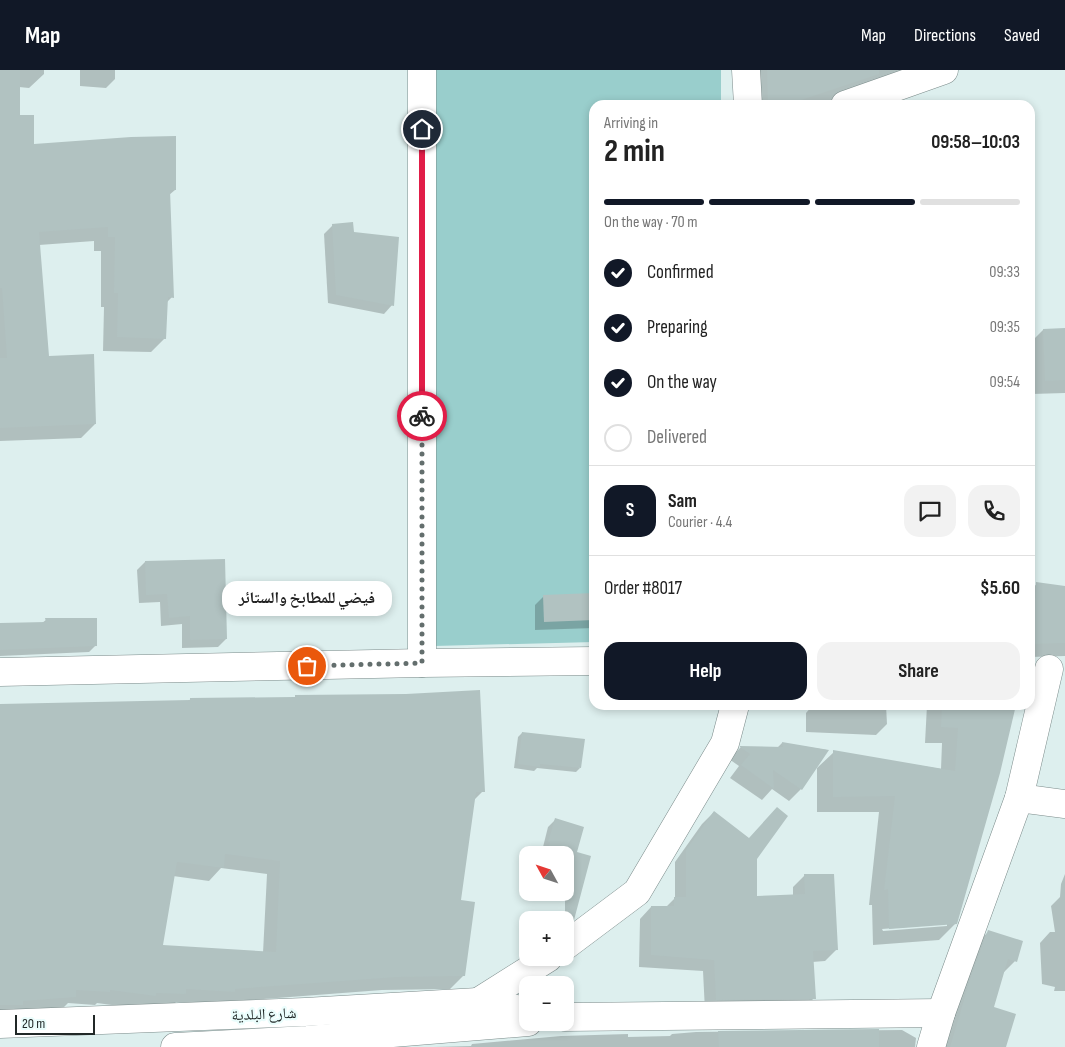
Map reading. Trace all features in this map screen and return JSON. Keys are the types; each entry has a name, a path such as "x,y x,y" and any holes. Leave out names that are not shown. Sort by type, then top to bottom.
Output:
{"street":[{"path":"422,70 422,663"},
{"path":"746,70 748,100"},
{"path":"860,100 944,70"},
{"path":"0,672 589,661"},
{"path":"931,1047 941,1013 1019,798 1048,667"},
{"path":"574,939 637,892 725,742 734,710"},
{"path":"1019,798 1065,804"},
{"path":"478,1002 535,966"},
{"name":"شارع البلدية","path":"0,1024 305,1012 478,1002 519,1009"},
{"path":"305,1012 308,1044"},
{"path":"574,1017 941,1013"},
{"name":"شارع البلدية","path":"175,1047 308,1044 519,1023"}],"shaded area":[{"path":"431,70 721,70 721,100 589,100 589,642 434,646"}],"building":[{"path":"0,70 20,70 20,115 34,115 34,144 131,137 176,136 176,190 170,190 174,298 168,297 166,339 117,337 118,293 114,293 115,237 108,237 108,227 39,232 49,356 94,354 96,424 0,428 0,358 7,358 2,288 0,288"},
{"path":"767,70 879,70 879,74 801,100 768,100"},
{"path":"353,222 354,232 399,237 394,306 336,295 332,224"},
{"path":"1065,328 1065,380 1045,381 1043,329"},
{"path":"225,559 227,639 190,640 190,616 169,618 167,594 146,595 145,561"},
{"path":"1036,582 1065,586 1065,643 1035,644"},
{"path":"589,593 589,620 544,622 543,595"},
{"path":"45,618 97,618 97,646 0,650 0,623 46,622"},
{"path":"480,690 485,792 476,792 461,900 475,902 465,976 397,977 235,989 235,992 186,989 186,994 156,993 156,996 110,990 110,992 76,990 76,997 23,1001 23,1005 0,1005 0,704 295,697 295,695 406,694","holes":["225,854 280,861 276,952 163,945 177,862 224,868"]},
{"path":"942,710 1015,710 1000,773 957,924 889,929 888,889 884,890 895,796 833,797 833,750 955,771 958,728 941,727"},
{"path":"522,732 585,739 581,768 540,764 540,767 518,764"},
{"path":"782,742 829,750 802,790 773,770 774,789 741,765 750,754 740,746 783,747"},
{"path":"777,807 788,816 757,859 757,896 805,894 804,874 834,874 838,950 813,951 816,999 716,1000 714,960 651,955 651,906 674,906 674,897 686,897 686,850 714,811 749,838"},
{"path":"555,818 584,827 577,852 591,856 574,920 574,911 565,911 565,901 574,901 574,846 549,846 550,842 548,842"},
{"path":"988,930 1023,941 1017,962 1008,959 994,1007 1016,1014 1006,1047 950,1047 972,973"},
{"path":"879,1029 879,1047 719,1047 718,1031"}],"way so far":[{"path":"307,666 422,663 422,416"}],"place":[{"name":"فيضي للمطابخ والستائر","path":"307,666"}],"route":[{"path":"422,129 422,416"}]}
